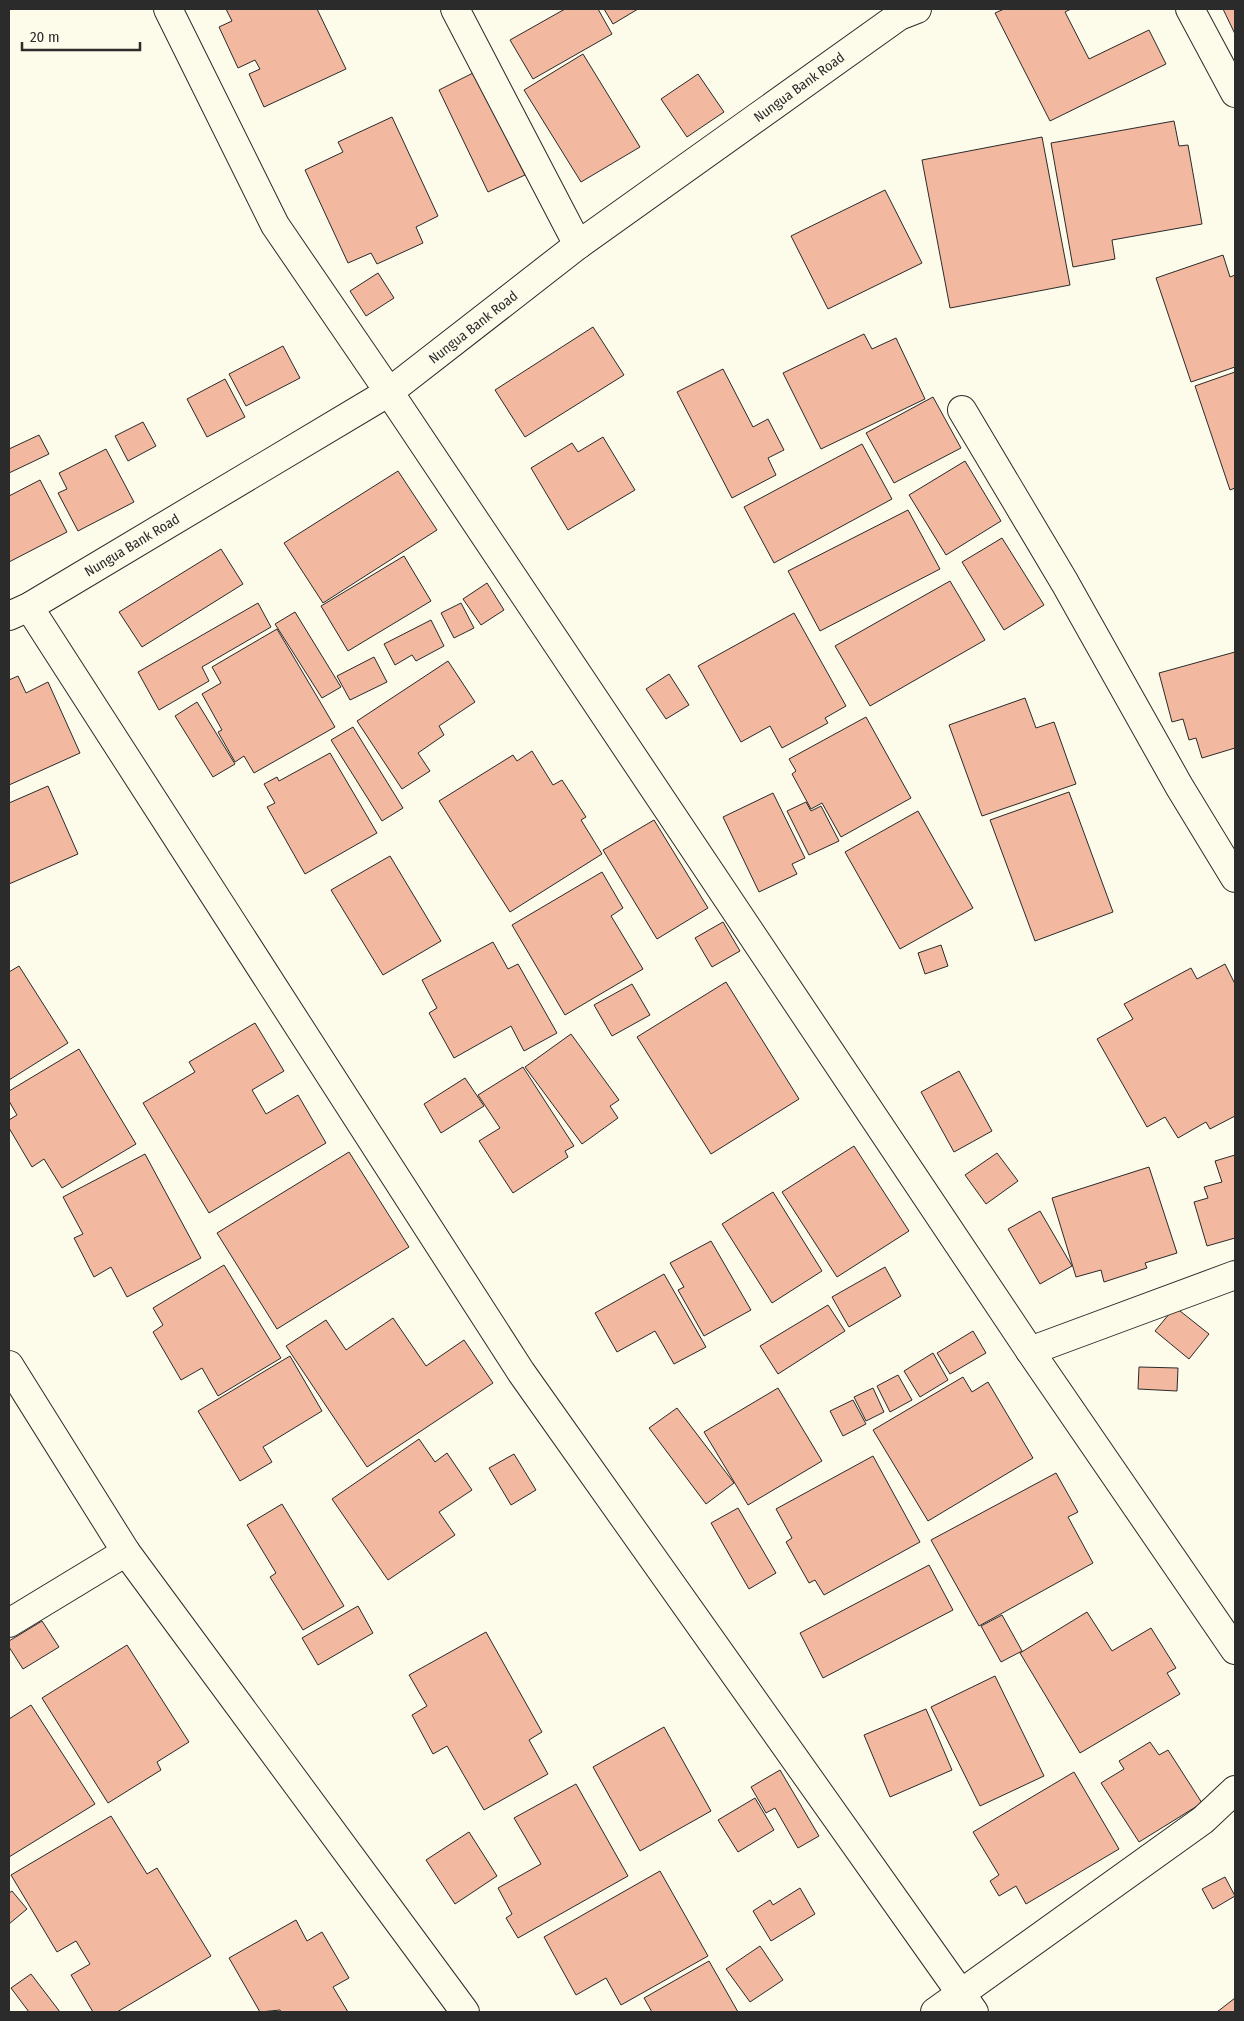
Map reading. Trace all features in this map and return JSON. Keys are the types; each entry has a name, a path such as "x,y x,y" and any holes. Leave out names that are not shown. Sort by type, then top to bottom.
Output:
{"street":[{"path":"168,9 275,225 389,392 1030,1351 1235,1650"},
{"path":"455,9 578,245"},
{"path":"1190,9 1235,93"},
{"name":"Nungua Bank Road","path":"19,611 389,392 578,245 904,11"},
{"path":"962,410 1065,583 1179,786 1235,878"},
{"path":"19,611 522,1372 968,2003"},
{"path":"1030,1351 1235,1275"},
{"path":"9,1365 126,1552 465,2012"},
{"path":"9,1624 126,1552"},
{"path":"935,2012 968,2003 1203,1820 1235,1790"}],"building":[{"path":"226,9 317,9 346,69 264,107 249,74 260,69 255,60 238,68 219,27 232,21"},
{"path":"565,9 598,9 612,34 533,79 510,40"},
{"path":"604,9 638,9 613,24"},
{"path":"1004,9 1071,9 1065,12 1089,59 1149,30 1166,64 1050,121 995,13"},
{"path":"1223,9 1235,9 1235,34"},
{"path":"583,54 640,147 581,182 524,90"},
{"path":"475,72 525,175 488,192 439,90"},
{"path":"698,74 724,112 687,137 661,99"},
{"path":"392,117 438,216 416,227 423,243 377,264 371,253 348,263 305,170 343,152 338,142"},
{"path":"1174,121 1179,146 1188,145 1202,224 1112,240 1115,259 1073,267 1051,143"},
{"path":"1042,137 1070,285 950,308 922,160"},
{"path":"885,190 922,263 828,309 791,236"},
{"path":"1223,255 1230,277 1235,275 1235,367 1191,382 1156,278"},
{"path":"378,273 394,298 366,316 350,291"},
{"path":"593,327 624,375 525,437 495,390"},
{"path":"864,334 872,349 896,338 925,399 821,449 783,373"},
{"path":"283,346 300,378 246,406 229,374"},
{"path":"723,369 753,427 768,419 784,450 768,458 776,475 732,498 677,392"},
{"path":"1235,372 1235,488 1230,490 1195,386"},
{"path":"225,379 245,417 207,437 187,399"},
{"path":"933,397 961,448 894,483 866,433"},
{"path":"143,422 156,446 128,461 115,436"},
{"path":"39,435 49,454 9,473 9,449"},
{"path":"603,437 635,490 568,530 531,468 572,443 578,452"},
{"path":"862,444 892,499 774,563 744,507"},
{"path":"106,449 134,502 78,531 58,493 67,489 59,473"},
{"path":"965,461 1001,521 946,555 909,495"},
{"path":"398,471 437,530 323,603 284,543"},
{"path":"40,480 67,532 9,562 9,496"},
{"path":"908,510 940,569 820,631 788,571"},
{"path":"1002,538 1044,605 1004,630 962,562"},
{"path":"221,549 243,584 142,647 119,612"},
{"path":"404,556 431,601 348,651 321,606"},
{"path":"950,581 985,640 870,706 835,646"},
{"path":"487,583 504,610 481,625 463,599"},
{"path":"258,603 271,627 202,667 209,681 159,710 138,672"},
{"path":"461,603 474,628 454,638 441,613"},
{"path":"295,612 341,687 322,698 275,624"},
{"path":"794,613 846,706 825,718 828,723 782,748 770,726 741,742 698,666"},
{"path":"431,620 444,646 416,661 412,655 395,665 384,644"},
{"path":"277,629 335,727 254,773 244,756 235,762 218,732 222,730 202,694 221,683 212,667"},
{"path":"1235,652 1235,748 1202,758 1196,738 1189,740 1183,719 1172,722 1159,673"},
{"path":"374,657 387,682 350,700 337,676"},
{"path":"448,661 475,702 439,726 444,735 418,753 430,771 402,789 357,721"},
{"path":"669,674 689,705 666,719 646,689"},
{"path":"18,676 26,693 48,682 80,753 9,785 9,680"},
{"path":"1025,698 1036,728 1054,722 1076,784 982,816 949,725"},
{"path":"197,702 235,764 213,777 175,716"},
{"path":"866,717 911,798 841,837 822,803 811,809 792,774 796,771 789,759"},
{"path":"353,727 403,808 382,821 331,740"},
{"path":"532,751 553,785 562,780 586,817 581,820 602,854 510,912 439,801 513,755 517,761"},
{"path":"330,753 377,833 305,874 267,807 275,803 264,784 277,777 279,781"},
{"path":"48,786 78,854 9,884 9,803"},
{"path":"1069,792 1113,912 1035,941 990,820"},
{"path":"773,793 805,858 792,864 797,874 759,892 723,817"},
{"path":"806,802 811,811 821,806 839,841 809,855 787,811"},
{"path":"918,811 973,908 900,949 845,852"},
{"path":"654,820 708,908 657,939 603,850"},
{"path":"390,856 441,941 383,975 331,890"},
{"path":"602,872 623,908 611,916 643,969 565,1015 512,925"},
{"path":"723,922 740,951 712,967 695,938"},
{"path":"493,942 508,969 518,964 557,1033 524,1051 511,1026 454,1058 429,1013 437,1008 422,980"},
{"path":"941,945 948,966 925,974 918,953"},
{"path":"1225,964 1235,984 1235,1116 1210,1129 1206,1122 1178,1138 1165,1117 1147,1127 1097,1039 1133,1019 1124,1004 1191,968 1197,979"},
{"path":"19,966 68,1043 9,1080 9,972"},
{"path":"726,982 799,1099 711,1154 637,1037"},
{"path":"632,984 650,1015 612,1036 594,1005"},
{"path":"255,1023 284,1071 252,1090 266,1114 298,1095 326,1143 209,1213 143,1103 195,1072 189,1062"},
{"path":"571,1034 619,1100 610,1106 618,1118 582,1144 525,1067"},
{"path":"79,1049 136,1144 62,1188 44,1159 32,1167 9,1128 9,1120 17,1115 9,1101 9,1091"},
{"path":"523,1067 574,1146 565,1151 568,1157 513,1193 479,1141 500,1128 478,1095"},
{"path":"959,1071 992,1131 954,1152 921,1092"},
{"path":"465,1078 484,1106 441,1133 424,1104"},
{"path":"854,1146 909,1231 837,1277 782,1192"},
{"path":"349,1152 409,1247 277,1329 217,1233"},
{"path":"997,1153 1018,1181 986,1204 965,1175"},
{"path":"145,1154 201,1258 127,1297 111,1267 94,1277 74,1238 83,1234 63,1197"},
{"path":"1235,1155 1235,1238 1207,1246 1194,1202 1208,1198 1204,1187 1222,1182 1215,1161"},
{"path":"1149,1167 1177,1253 1145,1263 1147,1268 1104,1282 1101,1270 1076,1277 1052,1198"},
{"path":"773,1192 822,1271 772,1303 722,1224"},
{"path":"1040,1211 1072,1266 1040,1284 1008,1229"},
{"path":"711,1241 751,1310 704,1336 678,1290 684,1287 670,1263"},
{"path":"224,1265 281,1358 218,1396 202,1368 181,1380 153,1332 163,1325 153,1308"},
{"path":"885,1267 901,1296 849,1327 832,1297"},
{"path":"664,1274 706,1347 674,1364 655,1331 617,1352 595,1313"},
{"path":"828,1305 845,1331 778,1374 760,1346"},
{"path":"1175,1307 1209,1334 1189,1359 1155,1331"},
{"path":"393,1318 426,1366 464,1340 493,1383 367,1467 286,1346 326,1320 346,1350"},
{"path":"973,1331 986,1353 950,1374 937,1353"},
{"path":"933,1353 948,1380 920,1397 904,1371"},
{"path":"290,1356 322,1411 263,1447 272,1462 240,1481 198,1411"},
{"path":"1139,1367 1178,1368 1177,1391 1138,1389"},
{"path":"898,1375 912,1400 890,1412 877,1386"},
{"path":"963,1377 972,1392 988,1382 1033,1458 928,1521 873,1430"},
{"path":"778,1388 822,1461 748,1505 704,1432"},
{"path":"873,1388 884,1412 866,1421 854,1397"},
{"path":"853,1400 866,1424 843,1436 830,1411"},
{"path":"677,1408 734,1483 706,1504 649,1428"},
{"path":"419,1439 435,1462 447,1453 472,1490 439,1512 455,1535 388,1580 332,1499"},
{"path":"514,1454 536,1490 511,1505 489,1468"},
{"path":"873,1456 920,1542 824,1595 815,1580 809,1583 786,1542 792,1538 776,1509"},
{"path":"1056,1473 1078,1512 1068,1517 1093,1563 979,1626 931,1540"},
{"path":"282,1504 344,1606 303,1630 270,1577 276,1573 247,1525"},
{"path":"738,1508 776,1573 749,1589 711,1523"},
{"path":"929,1565 953,1610 823,1678 800,1633"},
{"path":"358,1606 373,1633 318,1665 302,1638"},
{"path":"1087,1612 1112,1651 1151,1628 1176,1668 1167,1673 1180,1694 1080,1753 1020,1653"},
{"path":"1002,1615 1022,1651 1001,1662 981,1626"},
{"path":"42,1621 59,1647 23,1669 9,1647 9,1641"},
{"path":"486,1632 542,1732 529,1740 548,1774 484,1810 447,1746 433,1754 412,1715 427,1706 409,1675"},
{"path":"127,1645 189,1742 157,1762 161,1770 108,1803 42,1698"},
{"path":"995,1676 1044,1776 980,1806 931,1707"},
{"path":"31,1705 95,1804 9,1857 9,1719"},
{"path":"926,1709 952,1770 890,1797 864,1735"},
{"path":"664,1727 711,1811 640,1851 593,1767"},
{"path":"1150,1742 1159,1755 1168,1750 1202,1803 1139,1842 1101,1783 1124,1769 1119,1761"},
{"path":"780,1770 819,1836 798,1848 775,1808 766,1813 751,1787"},
{"path":"1074,1772 1119,1849 1026,1904 1016,1886 999,1896 990,1881 999,1875 973,1832"},
{"path":"576,1784 628,1876 518,1938 506,1918 512,1914 498,1888 541,1864 514,1818"},
{"path":"755,1798 774,1830 738,1852 718,1820"},
{"path":"111,1816 147,1874 157,1868 211,1956 117,2012 93,2012 71,1975 90,1964 76,1941 57,1952 11,1875"},
{"path":"469,1832 497,1876 455,1904 426,1860"},
{"path":"660,1871 708,1956 621,2005 606,1978 576,1995 544,1937"},
{"path":"1225,1877 1235,1896 1213,1909 1202,1889"},
{"path":"800,1888 815,1914 771,1941 753,1911 770,1900 773,1905"},
{"path":"12,1891 27,1909 9,1924 9,1893"},
{"path":"296,1920 307,1941 322,1932 349,1978 333,1987 348,2012 281,2012 280,2010 260,2012 229,1958"},
{"path":"760,1946 783,1980 750,2002 726,1969"},
{"path":"709,1961 738,2012 652,2012 644,1998"},
{"path":"31,1974 60,2012 29,2012 11,1988"},
{"path":"1235,1998 1235,2012 1217,2012"}]}
